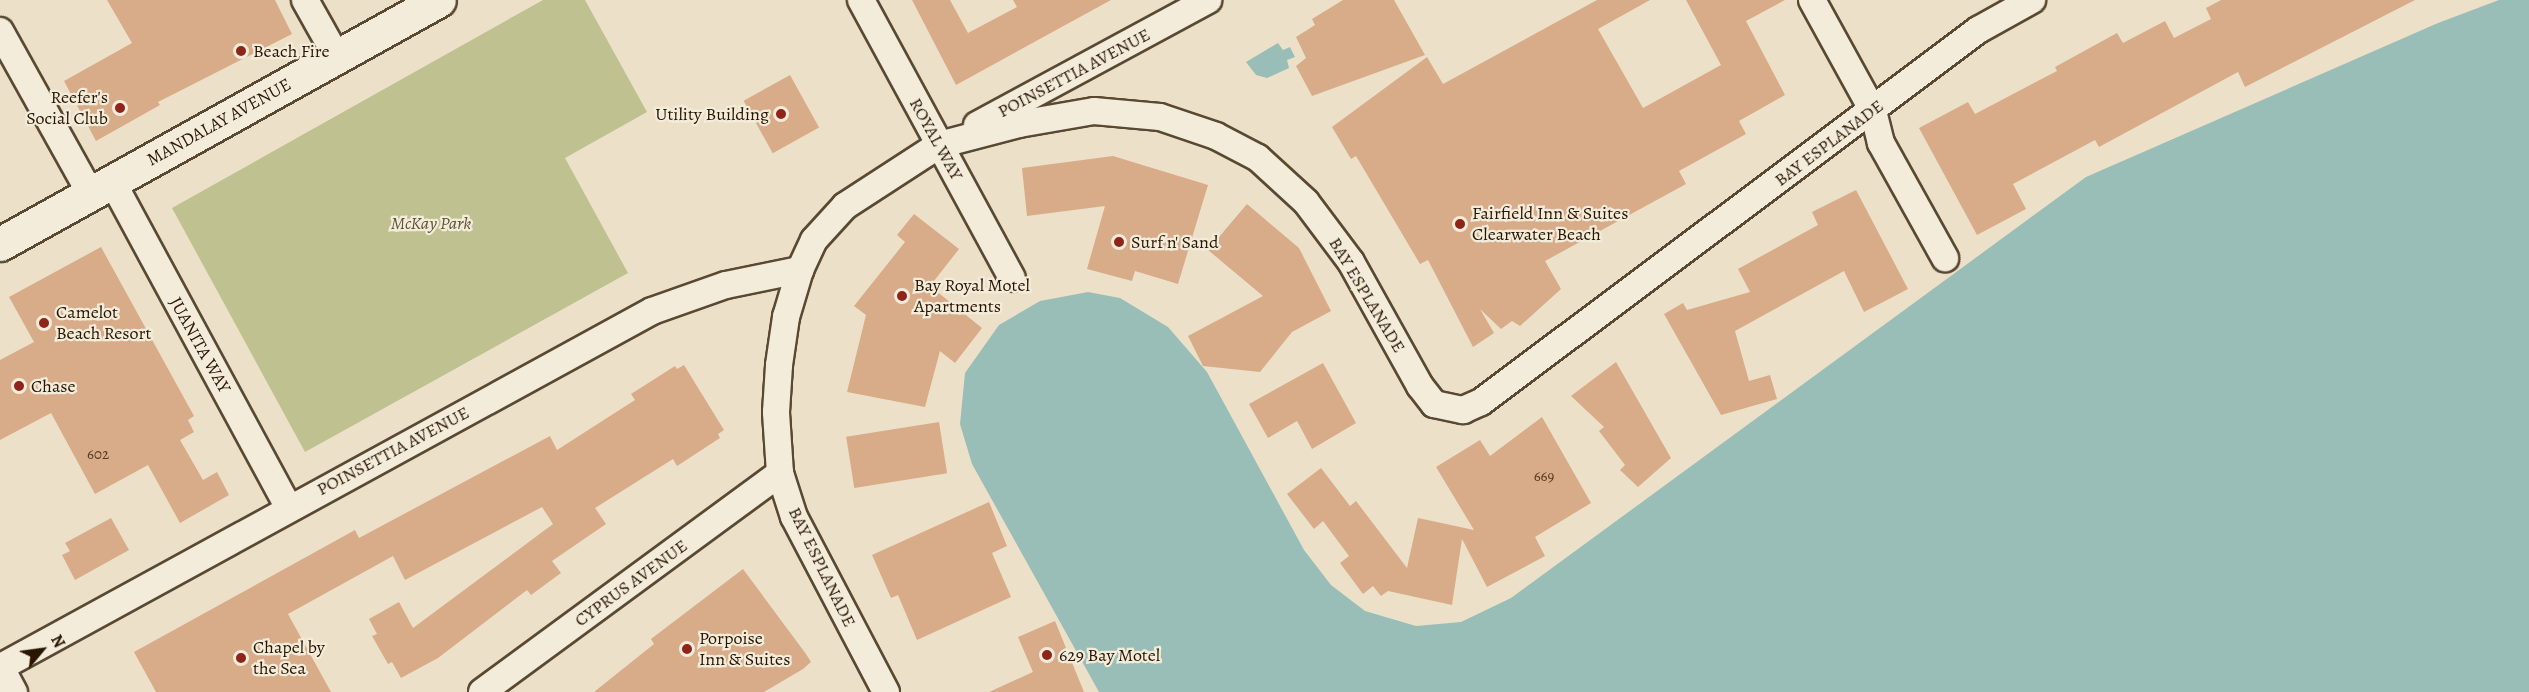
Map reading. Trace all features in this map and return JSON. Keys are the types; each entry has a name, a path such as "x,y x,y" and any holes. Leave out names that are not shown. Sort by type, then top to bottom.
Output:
{"street":[{"path":"305,0 337,57"},
{"name":"MANDALAY AVENUE","path":"0,244 439,0"},
{"name":"ROYAL WAY","path":"861,0 1012,278"},
{"name":"POINSETTIA AVENUE","path":"939,145 1208,0"},
{"path":"1812,0 1873,111 1881,143 1945,258"},
{"name":"BAY ESPLANADE","path":"886,692 814,559 794,517 780,473 776,412 779,365 786,317 800,270 814,240 845,206 939,145 1019,124 1094,111 1160,117 1216,136 1258,158 1306,202 1351,262 1434,404 1463,410 1481,402 1873,111 1978,30 2032,0"},
{"name":"JUANITA WAY","path":"0,32 101,187 289,508"},
{"name":"POINSETTIA AVENUE","path":"0,667 652,311 726,285 800,270"},
{"name":"CYPRUS AVENUE","path":"482,692 780,473"},
{"path":"0,667 14,692"}],"green space":[{"name":"McKay Park","path":"543,0 585,0 647,112 565,158 628,273 305,452 172,208"}],"water":[{"path":"2499,0 2529,0 2529,692 1099,692 972,464 960,424 965,373 999,325 1040,301 1088,292 1120,298 1168,327 1207,372 1304,550 1331,585 1365,611 1416,626 1461,622 1511,598 2086,177 2438,23"},
{"path":"1278,43 1283,50 1290,47 1295,57 1287,60 1289,68 1267,78 1256,75 1246,62"}],"building":[{"path":"107,0 275,0 292,34 158,102 160,105 96,141 64,81 132,43"},
{"path":"912,0 950,0 968,33 1017,7 1013,0 1111,0 956,85"},
{"path":"1343,0 1394,0 1425,55 1312,96 1296,66 1306,58 1296,37 1315,25 1312,19"},
{"path":"1597,0 1650,0 1598,29 1643,108 1721,65 1686,0 1785,0 1746,21 1785,95 1739,121 1746,134 1679,171 1686,184 1545,261 1561,289 1520,326 1512,321 1501,329 1480,309 1494,333 1473,347 1428,260 1420,264 1356,156 1351,159 1332,127 1427,57 1443,84"},
{"path":"2221,0 2415,0 2245,87 2238,72 2099,147 2095,140 2013,184 2026,209 1977,235 1919,128 1968,102 1975,114 2057,71 2055,67 2117,33 2123,43 2165,21 2174,38 2211,19 2206,8"},
{"name":"Utility Building","path":"790,75 819,127 773,153 744,101"},
{"name":"Surf n' Sand","path":"1113,156 1208,185 1178,284 1135,271 1132,281 1087,269 1105,206 1027,216 1022,168"},
{"path":"1856,190 1908,289 1864,312 1844,271 1735,331 1749,381 1770,375 1777,399 1721,415 1664,314 1683,303 1687,310 1750,292 1738,269 1818,225 1812,212"},
{"path":"1247,204 1299,248 1331,311 1292,332 1260,372 1203,366 1188,336 1263,296 1208,250"},
{"name":"Bay Royal Motel Apartments","path":"914,214 959,249 930,286 982,328 955,363 940,351 925,407 847,392 866,315 854,306 905,242 897,235"},
{"path":"101,247 194,416 188,420 194,432 180,440 203,480 217,472 229,495 180,523 148,465 95,494 51,413 0,440 0,360 34,342 9,297"},
{"path":"1616,362 1671,458 1638,487 1620,470 1625,465 1599,431 1604,427 1571,396"},
{"path":"1323,363 1356,423 1312,449 1297,421 1268,438 1249,404"},
{"path":"684,365 724,430 718,434 720,438 677,466 673,459 595,508 606,524 552,561 561,573 531,595 527,590 438,658 401,678 392,662 388,664 372,636 377,634 369,619 399,602 413,628 553,524 542,507 405,580 393,556 288,614 331,692 156,692 134,652 355,530 359,538 550,436 557,450 635,400 631,394 675,366 677,369"},
{"path":"1542,417 1591,503 1535,537 1545,556 1487,587 1462,539 1452,605 1388,591 1381,596 1373,586 1363,594 1340,563 1349,556 1323,521 1314,529 1287,494 1321,468 1350,506 1356,501 1407,568 1418,518 1474,530 1436,467 1480,440 1490,456"},
{"path":"939,422 947,473 854,488 846,437"},
{"path":"989,502 1007,546 992,553 1011,597 917,640 898,595 891,598 872,555"},
{"path":"111,518 129,550 75,580 62,555 70,551 65,543"},
{"path":"743,569 811,662 803,669 764,692 594,692 654,644 651,639"},
{"name":"629 Bay Motel","path":"1055,621 1084,692 989,692 1033,672 1018,637"}],"place":[{"name":"Beach Fire","path":"241,51"},
{"name":"Reefer's Social Club","path":"120,108"},
{"name":"Utility Building","path":"781,114"},
{"name":"Fairfield Inn & Suites Clearwater Beach","path":"1460,224"},
{"name":"Surf n' Sand","path":"1119,242"},
{"name":"Bay Royal Motel Apartments","path":"902,296"},
{"name":"Camelot Beach Resort","path":"44,323"},
{"name":"Chase","path":"19,386"},
{"name":"Porpoise Inn & Suites","path":"687,649"},
{"name":"629 Bay Motel","path":"1047,655"},
{"name":"Chapel by the Sea","path":"241,658"}]}
